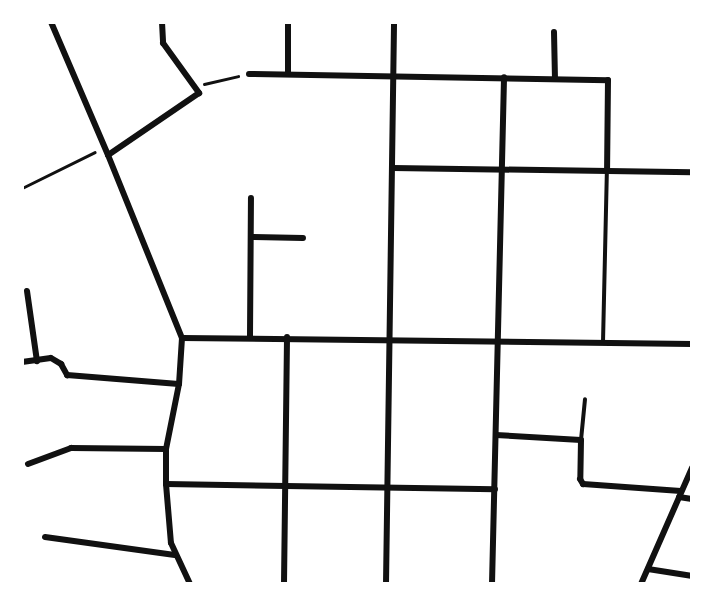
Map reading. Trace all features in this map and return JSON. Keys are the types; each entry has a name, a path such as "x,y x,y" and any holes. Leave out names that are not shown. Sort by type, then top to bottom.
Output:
{"street":[{"path":"51,22 182,338 179,384 166,449 167,524 175,555 190,584"},
{"path":"108,155 199,93 163,43 162,22"},
{"path":"288,22 288,74"},
{"path":"386,584 394,22"},
{"path":"554,32 555,79"},
{"path":"249,74 608,80 607,171"},
{"path":"492,584 504,77"},
{"path":"393,168 692,172"},
{"path":"250,336 251,198"},
{"path":"251,237 303,238"},
{"path":"27,291 37,362"},
{"path":"182,338 250,336 692,344"},
{"path":"284,584 286,337"},
{"path":"22,362 37,362 51,358 61,364 67,375 179,384"},
{"path":"496,435 581,440 580,479 583,484 680,494 692,499"},
{"path":"28,464 71,448 166,449"},
{"path":"641,584 692,468"},
{"path":"166,484 495,489"},
{"path":"45,537 175,555"},
{"path":"648,570 692,576"}],"lane":[{"path":"603,342 607,171"},
{"path":"581,440 585,399"}],"path":[{"path":"194,87 249,74"},
{"path":"22,188 104,147"}]}
